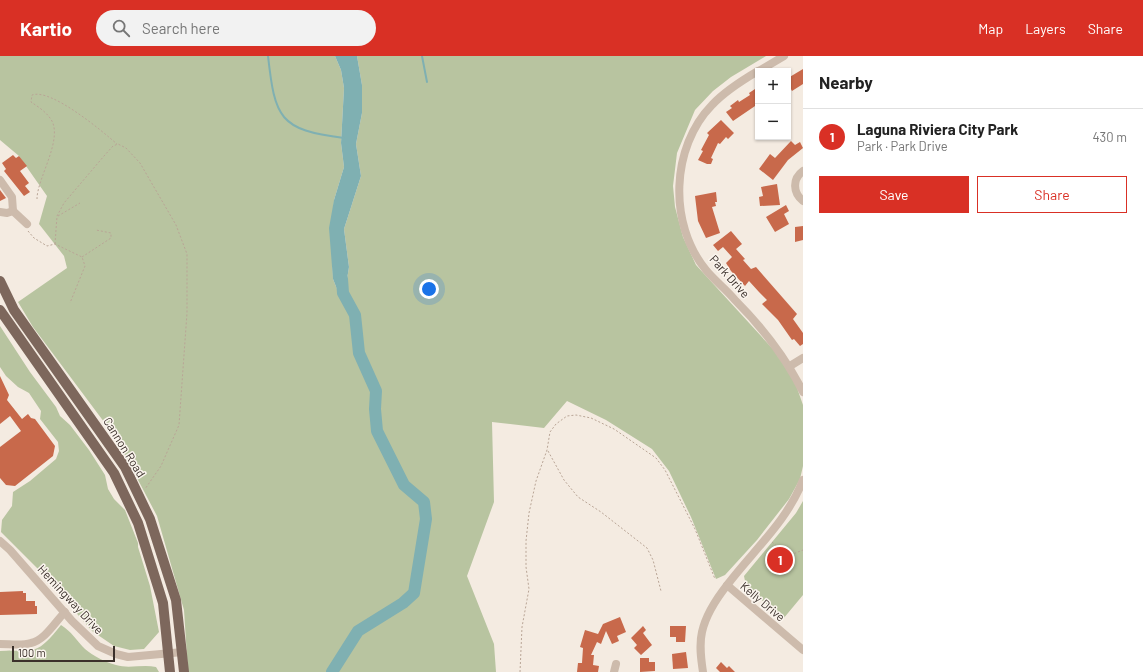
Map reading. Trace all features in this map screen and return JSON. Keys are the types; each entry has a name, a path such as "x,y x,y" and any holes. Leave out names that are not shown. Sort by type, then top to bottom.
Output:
{"main road":[{"name":"Cannon Road","path":"0,281 14,310 125,467 139,495 150,519 176,600 183,652 184,672"},
{"name":"Cannon Road","path":"0,310 114,473 138,523 163,603 170,672"}],"street":[{"name":"Park Drive","path":"763,68 784,56"},
{"name":"Park Drive","path":"755,73 728,90 711,106 690,138 680,167 678,190 681,214 691,246 705,269 736,300 780,350 803,392"},
{"path":"803,171 797,177 795,183 797,196 803,201"},
{"path":"0,180 12,197 13,211 26,225"},
{"path":"0,212 7,213 13,211"},
{"path":"790,366 803,358"},
{"path":"703,672 700,652 702,632 710,610 727,585 787,511 803,480"},
{"name":"Hemingway Drive","path":"0,541 94,642 116,654 136,657 183,652"},
{"name":"Kelly Drive","path":"727,585 803,650"},
{"path":"0,644 30,644 36,642 65,612"}],"path":[{"path":"37,199 37,191 52,149 54,126 50,118 30,102 32,96 37,93 47,95 84,117 118,144 126,148 140,163 176,225 187,254 187,313 179,425 161,466 151,482 139,495"},
{"path":"55,244 57,216 64,203 109,151 118,144"},
{"path":"57,216 80,203"},
{"path":"26,225 34,238 47,246 55,244 82,257 85,266 70,303"},
{"path":"82,257 111,238 111,233 96,230"},
{"path":"520,672 522,627 529,590 526,567 526,541 529,513 536,482 547,450 550,432 556,424 567,416 576,415 591,418 614,429 650,452 665,470 695,529 714,580"},
{"path":"547,450 564,480 578,497 601,512 647,548 653,560 662,591"},
{"path":"771,542 788,556"},
{"path":"785,559 788,556 803,550"}],"green space":[{"path":"0,56 335,56 341,70 344,88 341,143 344,167 334,200 332,254 333,279 343,304 349,267 344,229 361,176 356,144 362,113 362,85 357,56 766,56 731,77 713,91 695,110 677,153 673,186 675,207 683,237 696,265 782,359 796,385 803,405 803,466 800,479 789,499 757,540 725,575 716,579 691,517 669,471 652,449 606,420 567,401 544,428 492,422 494,502 467,576 494,644 496,672 188,672 184,610 157,516 116,438 33,327 18,302 67,268 64,256 39,224 47,196 19,156 0,140"},
{"path":"0,326 30,372 56,407 60,416 70,425 89,450 105,475 108,489 114,499 125,510 138,543 150,586 159,632 144,649 130,650 114,646 92,631 39,570 1,532 2,520 12,506 13,492 30,481 56,459 59,451 58,442 40,419 41,411 29,393 18,387 6,376 0,367"},
{"path":"803,501 803,595 783,619 746,586 744,576 796,513"},
{"path":"61,625 71,633 85,649 103,660 121,666 156,667 159,672 0,672 0,651 22,651 35,649 47,642"}],"water":[{"path":"335,56 357,56 362,85 362,113 356,144 361,176 344,229 349,267 343,304 333,279 329,228 334,200 344,167 341,143 344,88 341,70"}],"building":[{"path":"803,69 803,84 792,91 791,89 791,76"},
{"path":"755,89 755,106 733,121 726,112 732,108 730,106 738,100 739,102 750,95 749,93"},
{"path":"721,120 734,133 728,139 726,137 720,144 718,143 711,158 713,159 711,164 707,164 698,160 703,151 701,150 709,135 707,133"},
{"path":"791,141 795,145 800,142 803,148 788,160 773,180 759,169 770,154 775,158"},
{"path":"13,155 16,158 19,156 27,166 20,171 29,183 25,186 30,192 24,196 4,171 6,169 2,163"},
{"path":"777,184 780,205 760,206 759,197 763,196 761,187"},
{"path":"0,190 6,198 0,201"},
{"path":"716,192 716,206 712,207 720,233 706,238 698,221 695,196"},
{"path":"786,205 789,211 784,214 789,224 775,232 766,217"},
{"path":"803,226 803,240 795,242 795,227"},
{"path":"731,231 742,244 736,249 745,259 743,260 751,269 756,267 797,314 793,319 803,333 803,344 800,346 794,339 792,340 778,320 762,304 767,300 749,281 745,286 731,271 726,263 732,257 723,247 718,251 713,245"},
{"path":"0,376 9,395 7,400 22,419 28,414 31,418 35,419 55,446 53,456 15,486 6,485 0,478 0,447 21,431 10,416 0,424"},
{"path":"23,591 23,593 26,593 26,601 35,601 35,606 37,606 37,614 0,615 0,592"},
{"path":"620,617 626,632 617,636 619,641 612,644 606,631 601,644 597,642 591,655 594,655 593,665 599,666 598,672 577,672 578,663 582,663 583,648 580,647 585,630 598,634 603,624"},
{"path":"643,626 646,630 643,633 652,645 641,655 634,648 637,645 631,638"},
{"path":"670,626 686,626 685,642 676,642 676,637 670,637"},
{"path":"686,652 688,668 673,669 672,654"},
{"path":"640,658 649,658 649,662 655,662 655,671 640,672"},
{"path":"721,662 727,668 729,666 735,672 720,672 716,668"}],"waterway":[{"path":"268,56 274,94 278,107 284,117 293,125 306,131 344,138"},
{"path":"422,56 427,82"},
{"path":"332,672 358,631 403,603 414,593 426,519 424,502 404,485 377,431 375,409 376,391 359,353 355,315 343,293 342,279"}],"place":[{"name":"Laguna Riviera City Park","path":"780,560"}]}
